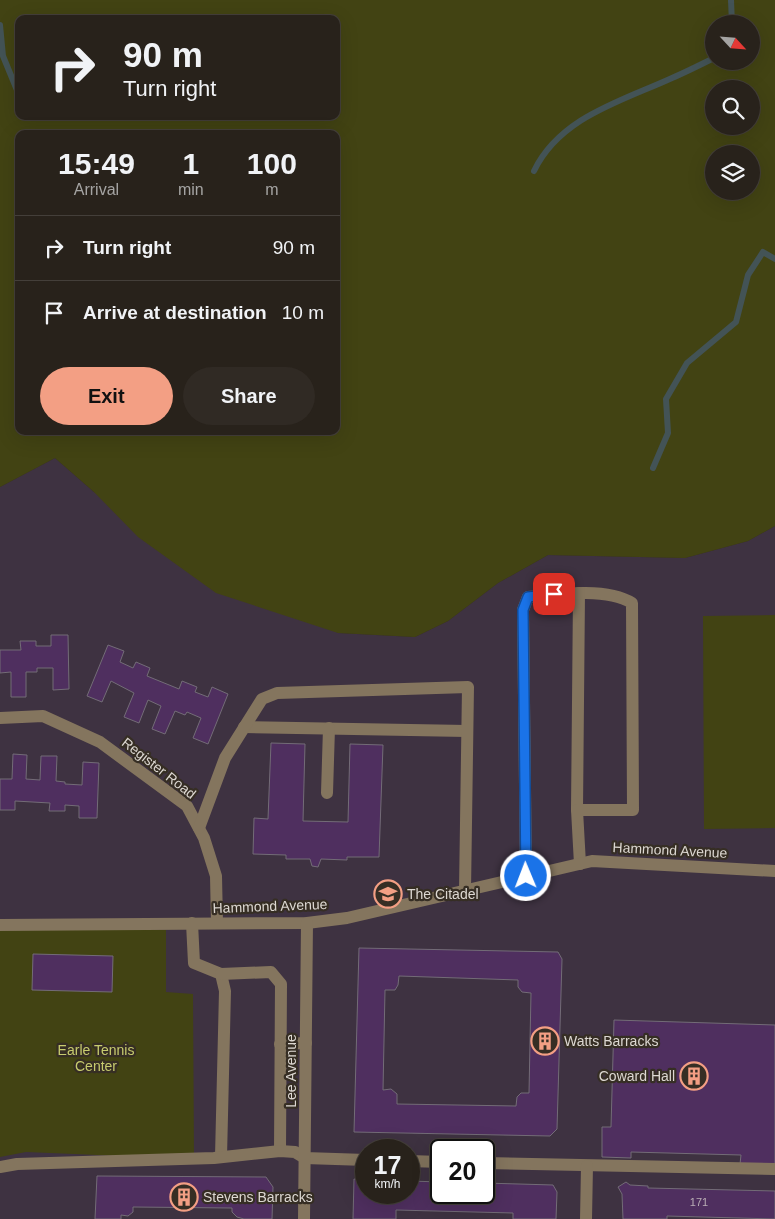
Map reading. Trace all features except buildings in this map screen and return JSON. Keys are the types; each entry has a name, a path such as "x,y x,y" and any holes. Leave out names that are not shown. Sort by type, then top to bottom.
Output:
{"street":[{"path":"526,876 523,610 528,597 579,593 623,597 632,603 633,810 577,810"},
{"path":"579,593 577,810 580,864"},
{"path":"198,828 225,758 262,699 277,693 468,687 465,890"},
{"name":"Register Road","path":"0,718 43,716 100,742 187,806 204,838 216,876 217,923"},
{"path":"244,727 467,731"},
{"path":"327,793 328,728"},
{"name":"Hammond Avenue","path":"0,925 306,923 347,918 592,861 775,871"},
{"name":"Lee Avenue","path":"304,1219 306,923"},
{"path":"192,924 194,962 221,974 271,972 280,984 280,1151"},
{"path":"221,974 225,991 221,1157"},
{"path":"280,1044 306,1043"},
{"path":"0,1168 17,1164 221,1157 280,1151 295,1152 305,1158 355,1160"},
{"path":"495,1163 775,1169"},
{"path":"586,1219 587,1166"}],"shaded area":[{"name":"The Citadel","path":"55,458 94,492 338,633 415,637 448,621 498,583 548,555 685,558 748,541 775,526 775,1219 0,1219 0,487"}],"green space":[{"path":"0,0 775,0 775,526 748,541 685,558 548,555 498,583 448,621 415,637 338,633 216,593 138,537 94,492 55,458 0,487"},
{"path":"775,615 775,828 704,829 703,616"},
{"name":"Earle Tennis Center","path":"74,927 166,930 166,992 193,994 194,1159 26,1152 0,1157 0,928"}],"waterway":[{"path":"731,0 732,15"},
{"path":"0,25 3,56 15,85"},
{"path":"534,171 545,152 576,124 613,103 705,62"},
{"path":"653,468 668,433 666,399 687,363 736,322 748,275 763,252 775,259"}],"place":[{"name":"The Citadel","path":"388,894"},
{"name":"Watts Barracks","path":"545,1041"},
{"name":"Coward Hall","path":"694,1076"},
{"name":"Stevens Barracks","path":"184,1197"}],"route":[{"path":"526,876 523,610 528,597 554,594"}]}
